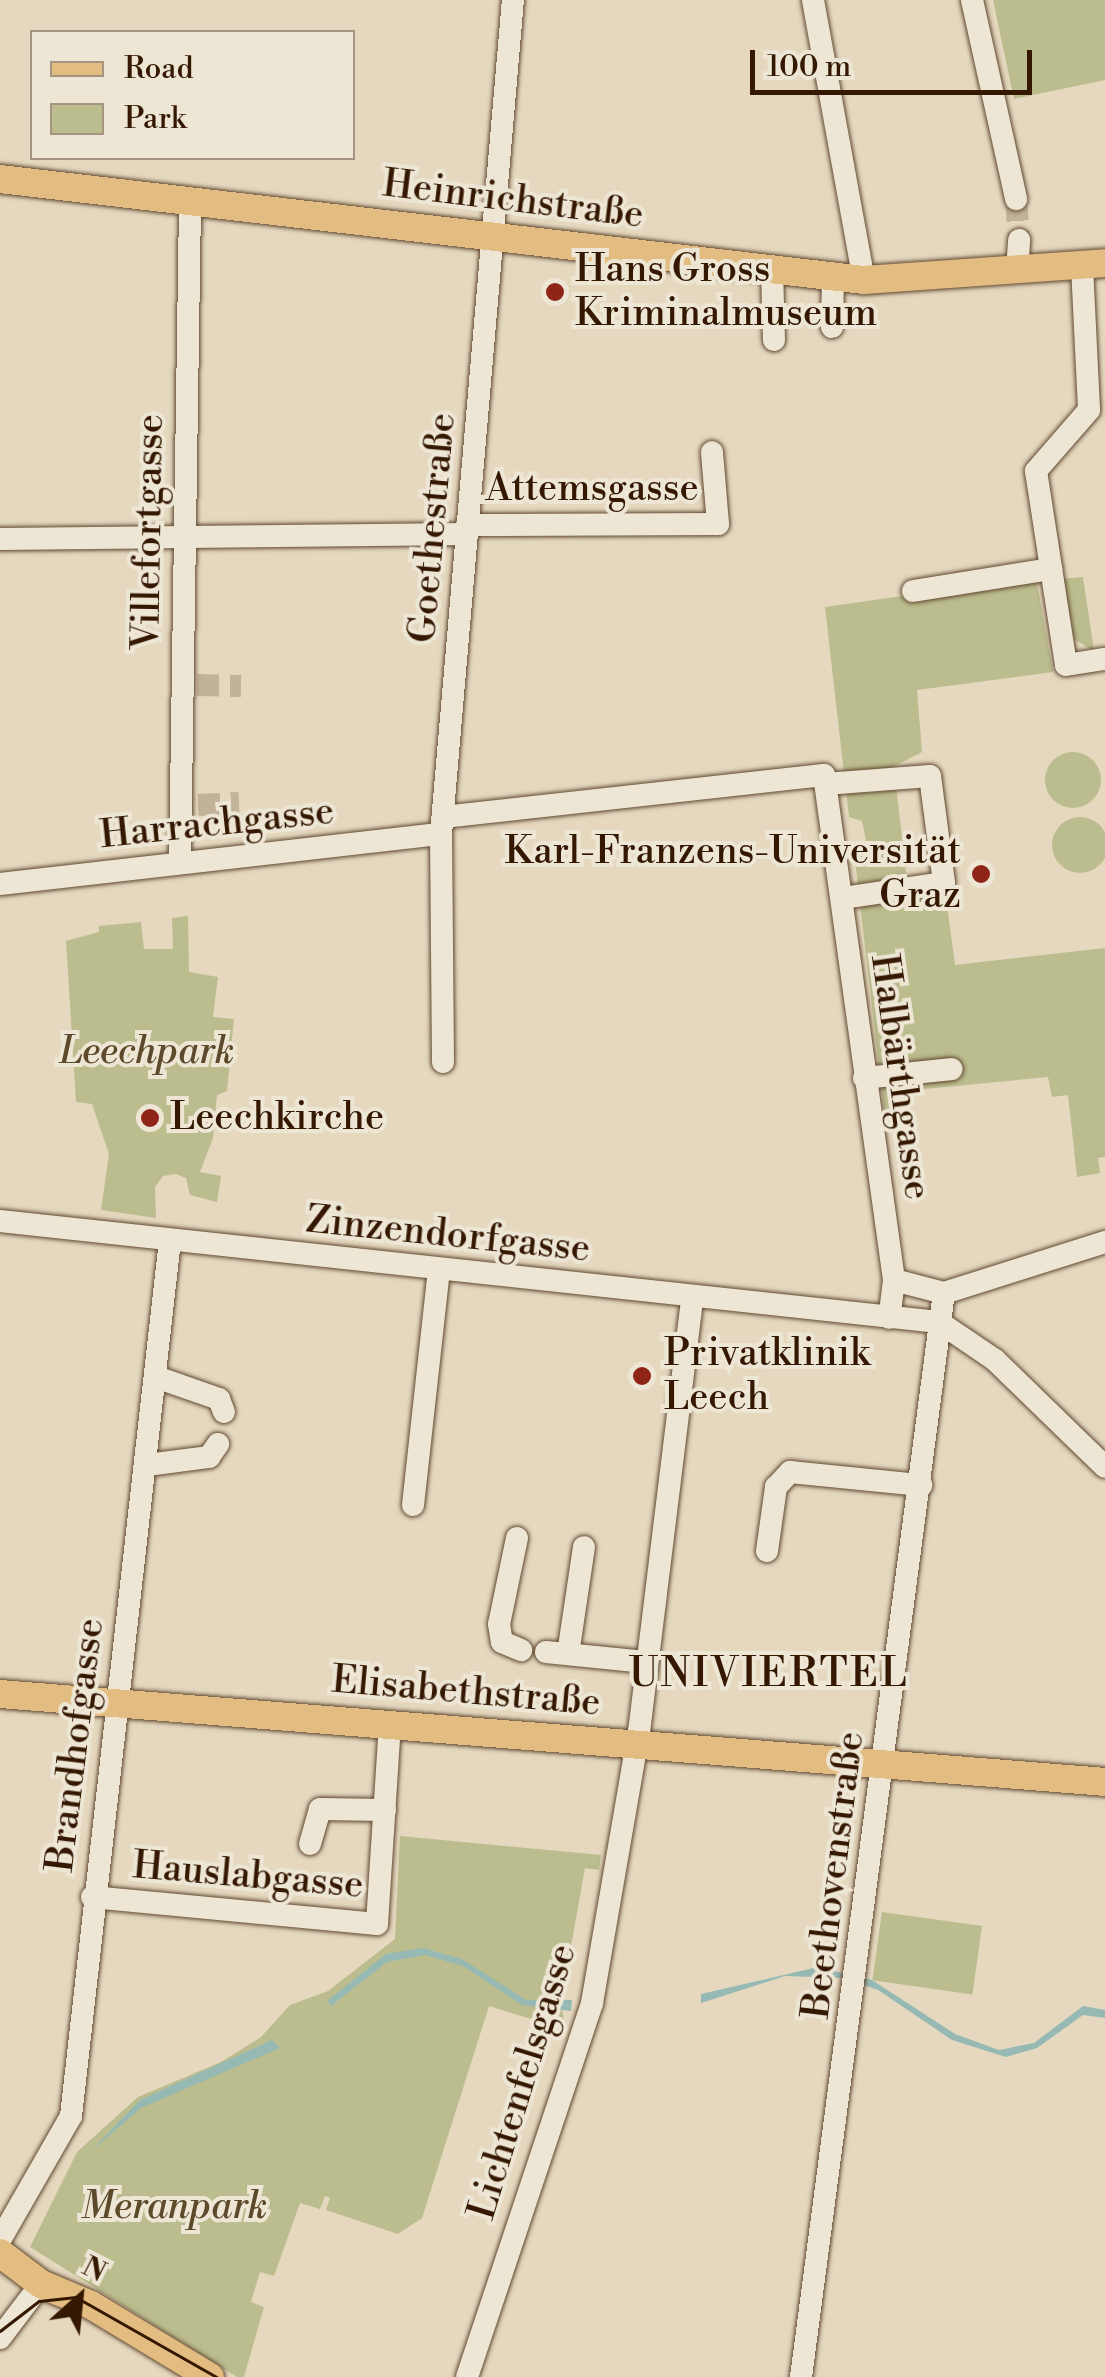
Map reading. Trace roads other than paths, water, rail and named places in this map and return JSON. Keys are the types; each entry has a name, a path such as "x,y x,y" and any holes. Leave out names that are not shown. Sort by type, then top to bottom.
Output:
{"main road":[{"name":"Heinrichstraße","path":"0,179 864,280 1093,265"},
{"name":"Elisabethstraße","path":"0,1694 1105,1782"},
{"path":"0,2254 41,2284 91,2305 210,2377"}],"street":[{"name":"Goethestraße","path":"443,1062 442,825 513,0"},
{"path":"812,0 864,280"},
{"path":"972,0 1016,198"},
{"name":"Villefortgasse","path":"180,863 189,805 184,537 190,202"},
{"path":"1018,271 1019,240"},
{"path":"1093,265 1089,410 1036,471 1066,666 1105,659"},
{"path":"772,269 774,340"},
{"path":"832,326 833,277"},
{"name":"Attemsgasse","path":"0,539 718,524 712,452"},
{"path":"913,591 1051,569"},
{"name":"Harrachgasse","path":"0,884 819,779 930,776 944,883 842,898"},
{"name":"Halbärthgasse","path":"819,779 842,898 894,1280 889,1318"},
{"path":"864,1078 952,1069"},
{"name":"Zinzendorfgasse","path":"0,1221 939,1322"},
{"name":"Brandhofgasse","path":"0,2240 71,2116 92,1897 170,1240"},
{"path":"894,1280 944,1293 1105,1242"},
{"path":"413,1505 439,1269"},
{"name":"Beethovenstraße","path":"801,2377 857,1977 944,1293"},
{"name":"Lichtenfelsgasse","path":"467,2377 592,2003 637,1744 692,1298"},
{"path":"939,1322 995,1360 1105,1467"},
{"path":"156,1378 219,1399 224,1412"},
{"path":"146,1465 209,1457 218,1444"},
{"path":"767,1550 776,1487 790,1472 921,1485"},
{"path":"517,1538 499,1624 502,1642 520,1650"},
{"path":"584,1547 557,1653 647,1654"},
{"name":"Hauslabgasse","path":"92,1897 377,1924 390,1724"},
{"path":"310,1844 320,1809 385,1810"},
{"path":"0,2338 41,2284"}],"water":[{"path":"423,1948 462,1959 526,2000 572,2000 571,2011 522,2005 463,1966 425,1955 387,1962 331,2006 327,2001 386,1954"},
{"path":"818,1967 872,1980 955,2034 999,2050 1034,2043 1083,2006 1105,2010 1105,2018 1083,2015 1037,2048 1006,2057 952,2040 878,1990 842,1978 785,1976 701,2003 701,1994"},
{"path":"272,2040 280,2048 141,2108 90,2152 140,2100"}],"tunnel":[{"path":"1016,199 1019,240"},
{"path":"197,685 241,686"},
{"path":"198,805 239,803"}],"tram line":[{"path":"0,2331 39,2301 76,2297 217,2377"}],"place":[{"name":"Hans Gross Kriminalmuseum","path":"555,292"},
{"name":"Karl-Franzens-Universität Graz","path":"981,874"},
{"name":"Leechkirche","path":"150,1118"},
{"name":"Privatklinik Leech","path":"642,1376"}],"district":[{"name":"UNIVIERTEL","path":"769,1674"}],"park label":[{"name":"Leechpark","path":"147,1052"},
{"name":"Meranpark","path":"174,2207"}]}
